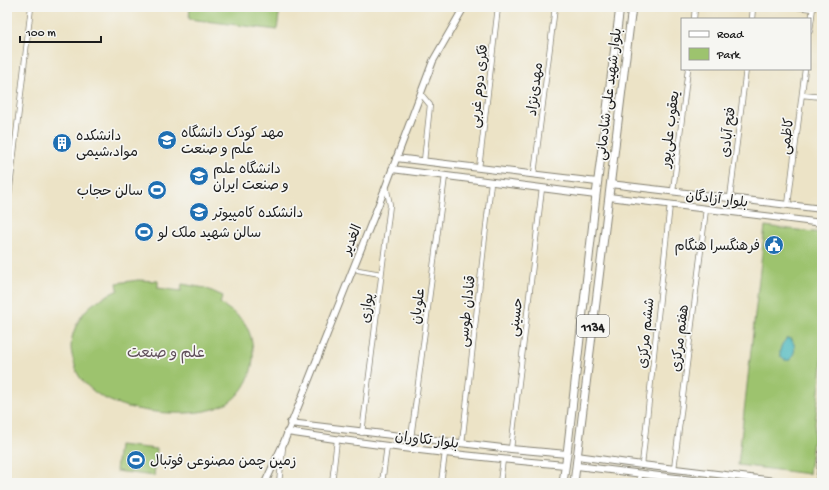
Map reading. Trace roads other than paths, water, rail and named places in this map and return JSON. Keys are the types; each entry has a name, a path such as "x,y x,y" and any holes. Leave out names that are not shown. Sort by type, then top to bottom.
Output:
{"main road":[{"name":"الغدیر","path":"265,483 284,442 290,423 386,186 433,61 464,7"},
{"name":"بلوار شهید علی شادمانی","path":"597,182 620,7"},
{"name":"بلوار شهید علی شادمانی","path":"610,184 632,7"},
{"path":"396,158 610,184"},
{"path":"392,169 609,196"},
{"name":"1134","path":"563,483 597,182"},
{"name":"1134","path":"574,483 610,184"},
{"name":"بلوار آزادگان","path":"610,184 822,209"},
{"name":"بلوار آزادگان","path":"609,196 822,223"},
{"name":"بلوار تکاوران","path":"290,423 462,444 567,454"},
{"name":"بلوار تکاوران","path":"287,431 337,440 503,460 565,465"},
{"path":"567,454 642,465 791,483"},
{"path":"819,483 822,454"},
{"path":"565,465 698,482 717,483"}],"street":[{"path":"7,213 31,7"},
{"name":"فکری دوم غربی","path":"479,168 498,7"},
{"name":"مهدی‌نژاد","path":"534,174 555,7"},
{"path":"694,18 695,7"},
{"path":"752,18 753,7"},
{"path":"797,7 813,8 811,23"},
{"name":"یعقوب علی‌پور","path":"673,191 688,70"},
{"name":"فتح آبادی","path":"730,198 746,70"},
{"name":"کاظمی","path":"788,205 805,70"},
{"path":"421,94 430,105 424,161"},
{"path":"802,95 822,97"},
{"name":"علویان","path":"411,438 445,176"},
{"name":"قنادان طوسی","path":"462,444 491,182"},
{"name":"پوازی","path":"362,432 390,205 386,186"},
{"name":"حسینی","path":"511,449 542,188"},
{"name":"ششم مرکزی","path":"642,465 670,204"},
{"name":"هفتم مرکزی","path":"674,469 706,209"},
{"path":"358,270 381,274"},
{"path":"332,483 337,440"},
{"path":"279,483 284,442"},
{"path":"382,483 387,446"},
{"path":"441,483 445,453"},
{"path":"500,483 503,460"},
{"path":"639,483 640,474"}],"water":[{"path":"787,338 791,339 795,347 790,360 784,360 780,355 780,350 782,344"}],"place":[{"name":"مهد کودک دانشگاه علم و صنعت","path":"167,140"},
{"name":"دانشکده مواد،شیمی","path":"62,143"},
{"name":"دانشگاه علم و صنعت ایران","path":"199,176"},
{"name":"سالن حجاب","path":"157,190"},
{"name":"دانشکده کامپیوتر","path":"199,212"},
{"name":"سالن شهید ملک لو","path":"144,232"},
{"name":"فرهنگسرا هنگام","path":"774,245"},
{"name":"زمین چمن مصنوعی فوتبال","path":"136,460"}],"district":[{"name":"علم و صنعت","path":"166,352"}]}
